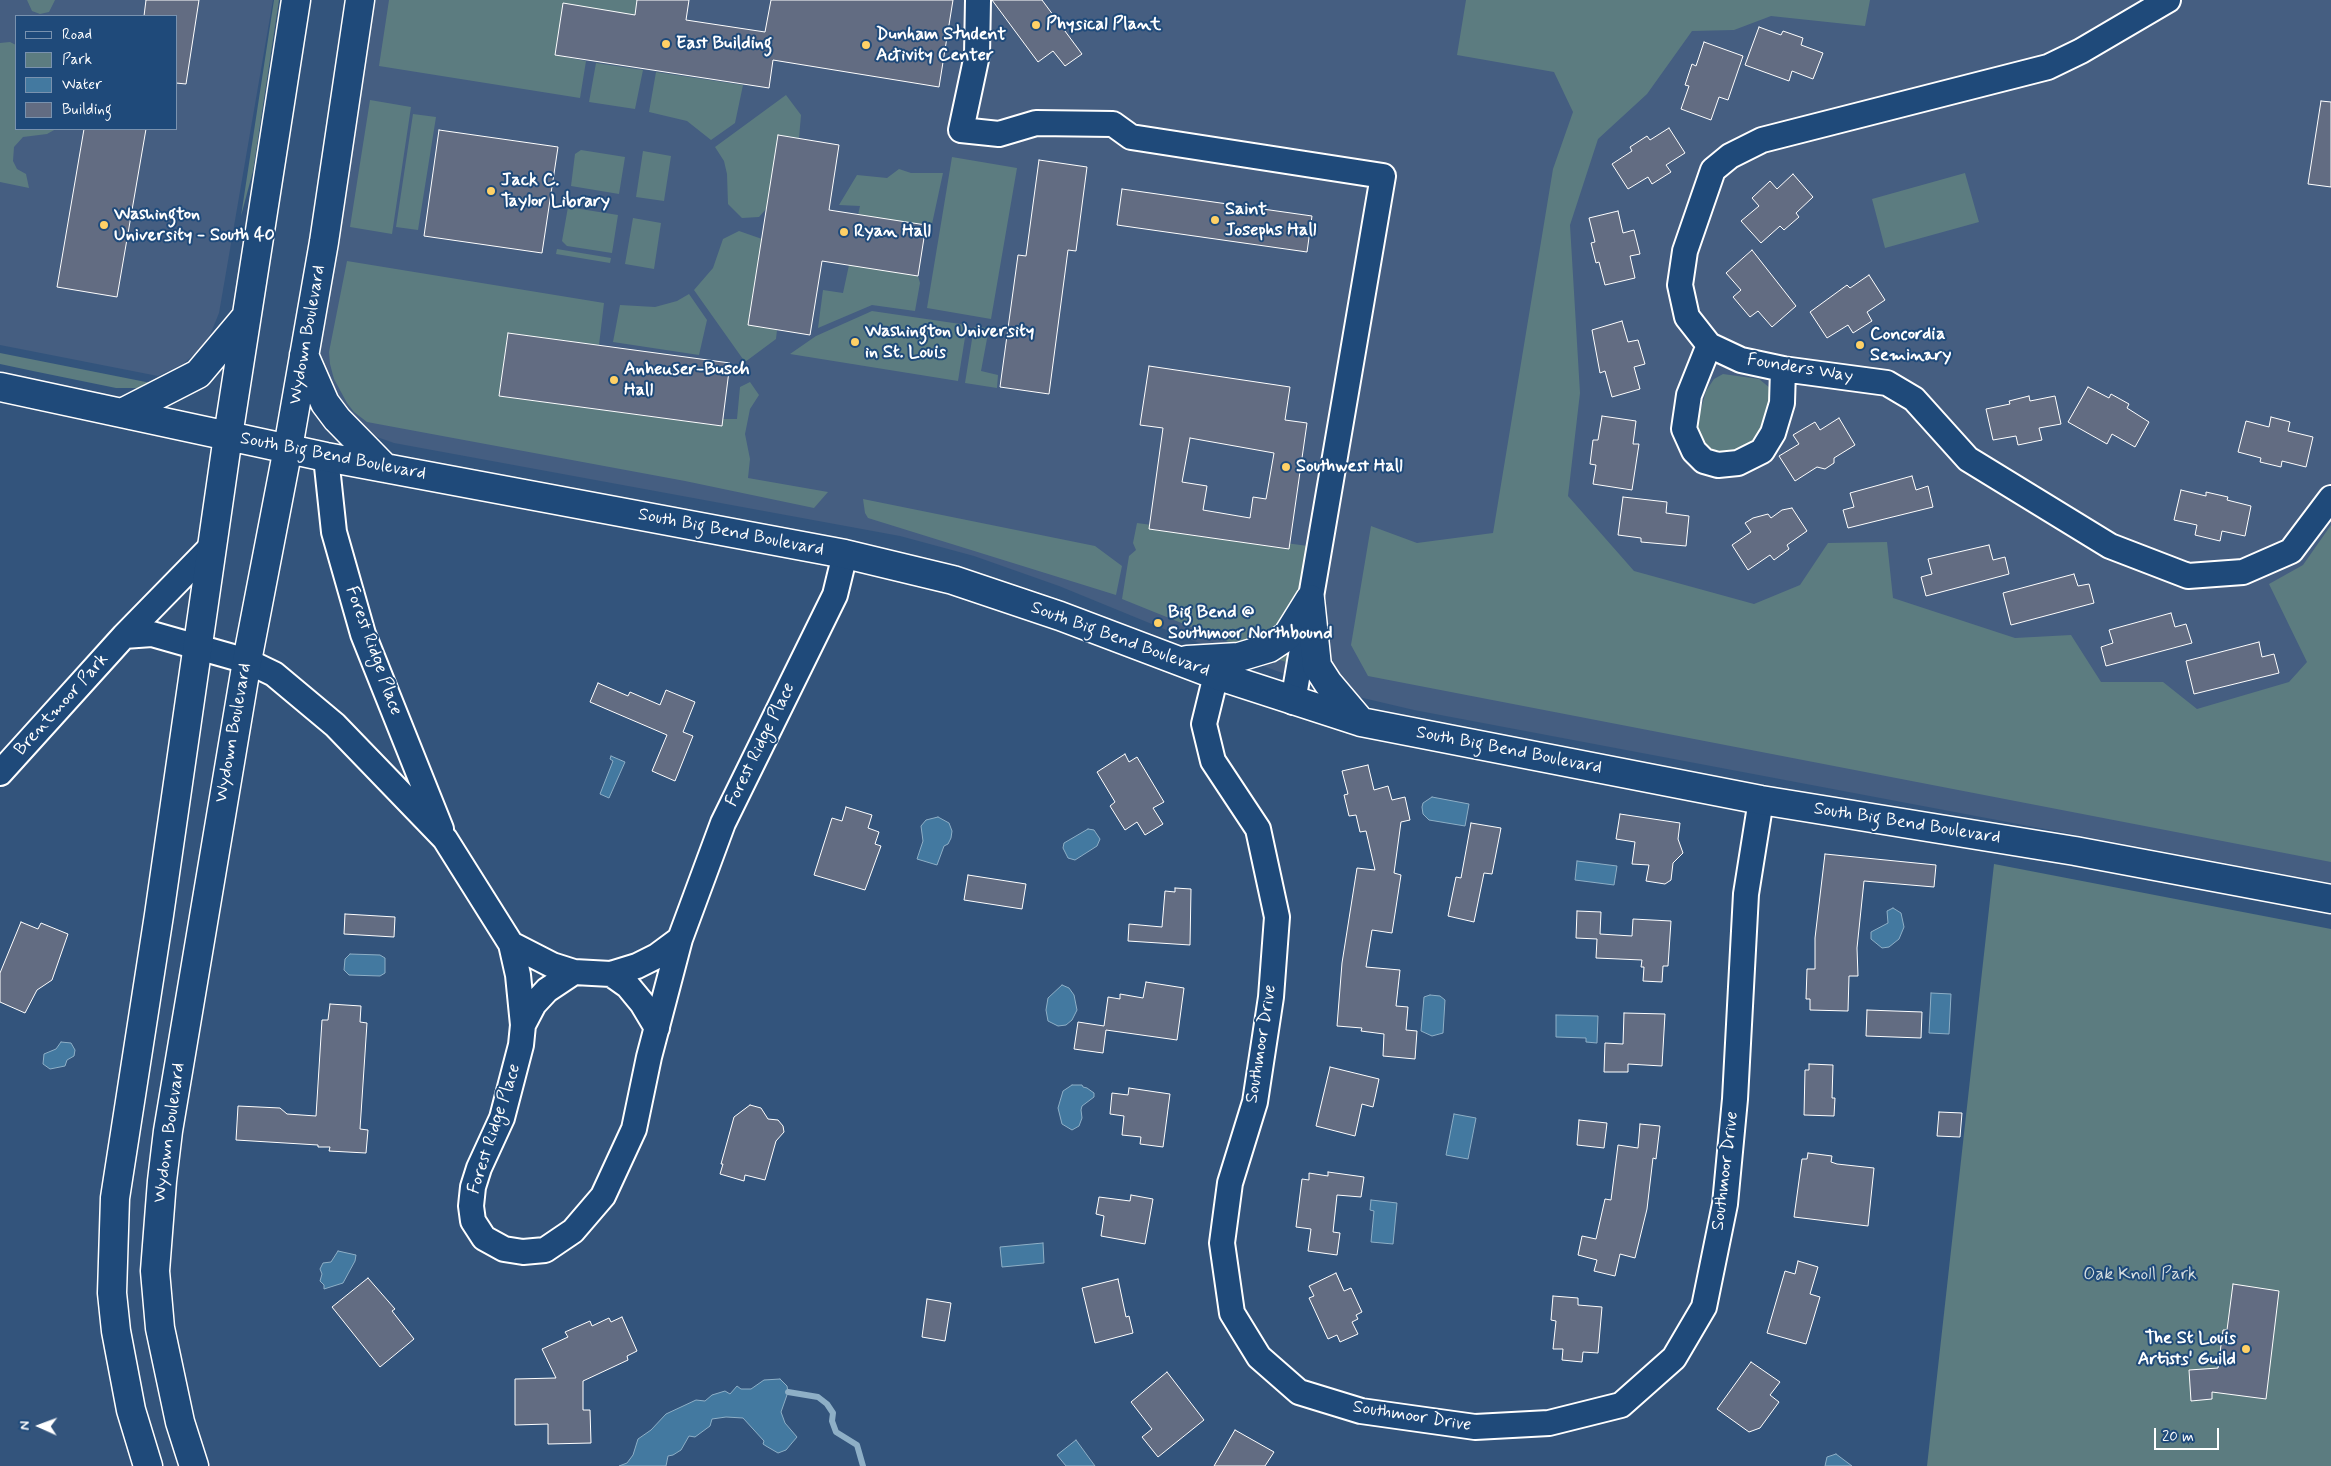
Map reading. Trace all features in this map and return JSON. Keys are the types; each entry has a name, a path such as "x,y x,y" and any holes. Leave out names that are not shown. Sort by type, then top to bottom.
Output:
{"main road":[{"path":"148,1466 131,1410 116,1331 112,1293 112,1242 115,1198 123,1136 159,915 228,436 296,0"},
{"name":"Wydown Boulevard","path":"194,1466 180,1422 160,1328 155,1271 158,1221 168,1131 247,661 304,355 360,0"},
{"path":"122,413 198,374 247,316"},
{"path":"304,355 325,403 337,419 385,468"},
{"name":"South Big Bend Boulevard","path":"0,386 326,457 845,554 953,580 1060,616 1216,676 1361,722 1761,800 2075,851 2331,899"},
{"path":"1175,660 1239,658 1269,648 1287,636 1310,599"},
{"path":"1310,599 1317,666 1328,683 1361,722"}],"street":[{"path":"978,0 977,55 961,130 999,134 1036,123 1113,124 1131,137 1383,176 1293,702"},
{"name":"Founders Way","path":"2168,0 2081,51 2048,66 1762,140 1730,156 1713,170 1685,250 1680,285 1687,317 1709,345 1741,360 1783,369 1887,383 1914,399 1968,459 2110,546 2188,576 2243,572 2291,551 2331,498"},
{"path":"1709,345 1689,395 1684,429 1694,451 1704,461 1718,465 1738,462 1762,451 1773,433 1782,403 1783,369"},
{"name":"Forest Ridge Place","path":"326,457 334,532 363,634 444,839 511,944 518,975 523,1025 521,1045 502,1118 479,1168 473,1187 471,1206 473,1221 484,1238 504,1249 523,1252 545,1250 573,1231 603,1196 634,1129 680,938 723,823 834,595 845,554"},
{"name":"Brentmoor Park","path":"0,773 124,636 212,546"},
{"path":"124,636 152,634 198,648"},
{"name":"Forest Ridge Place","path":"198,648 247,661 274,674 289,685 335,725 444,839"},
{"name":"Southmoor Drive","path":"1216,676 1204,724 1213,761 1258,829 1278,917 1272,997 1255,1102 1230,1183 1222,1244 1232,1313 1259,1356 1298,1392 1360,1412 1475,1427 1548,1423 1621,1405 1674,1358 1704,1307 1725,1204 1735,1099 1746,894 1761,800"},
{"path":"511,944 552,965 574,972 611,974 637,966 657,956 680,938"},
{"name":"Forest Ridge Place","path":"523,1025 534,1004 547,990 574,972"},
{"path":"611,974 628,986 642,1003 657,1028"}],"shaded area":[{"name":"Washington University - South 40","path":"0,0 273,0 219,313 210,335 198,351 183,364 158,376 0,345"},
{"path":"375,0 2331,0 2331,883 1414,710 1329,690 1186,638 1059,586 974,556 900,536 394,443 377,437 364,430 341,409 323,372 320,353"}],"green space":[{"path":"27,0 55,0 49,12 40,14 32,11"},
{"path":"274,0 279,0 253,171 241,216"},
{"path":"389,0 637,0 635,15 563,4 555,55 586,61 580,98 379,66"},
{"path":"1466,0 1870,0 1865,26 1771,16 1734,30 1692,31 1647,94 1598,139 1570,225 1580,393 1568,496 1634,571 1754,604 1800,585 1828,543 1887,542 1893,598 2015,638 2071,635 2101,682 2163,682 2197,709 2289,682 2307,662 2269,584 2303,565 2331,525 2331,862 1368,676 1351,645 1371,526 1417,543 1493,533 1553,169 1573,112 1554,72 1457,55"},
{"path":"10,42 15,44 15,130 54,130 47,134 23,137 14,147 13,161 17,169 26,174 29,188 0,182 0,43"},
{"path":"596,63 643,70 635,109 589,102"},
{"path":"656,72 743,85 735,123 711,140 687,121 649,112"},
{"path":"786,95 801,115 799,138 778,135 767,208 759,217 742,218 728,204 727,174 724,161 715,147"},
{"path":"370,100 411,107 392,234 350,227"},
{"path":"413,114 436,117 418,230 396,227"},
{"path":"581,150 625,157 619,194 571,186 575,154"},
{"path":"643,151 671,156 664,201 636,197"},
{"path":"952,157 1017,168 991,319 927,308"},
{"path":"899,169 911,173 943,173 932,224 926,225 858,215 860,206 839,205 857,175 887,178"},
{"path":"1965,173 1979,222 1885,248 1872,199"},
{"path":"568,207 618,215 612,253 567,246 562,241"},
{"path":"633,218 661,223 654,269 625,264"},
{"path":"739,231 762,239 748,325 777,330 776,339 745,362 694,290 713,268 723,239"},
{"path":"557,249 611,258 610,263 556,254"},
{"path":"347,261 604,303 599,345 508,333 499,396 721,426 723,419 737,419 740,387 750,382 759,395 750,409 745,434 750,459 748,478 828,492 814,508 685,481 367,422 354,412 347,403 334,379 330,364 329,352"},
{"path":"849,265 918,276 920,283 915,311 872,305 818,328 823,290 843,293"},
{"path":"689,294 707,320 699,355 613,342 620,305 655,307 677,301"},
{"path":"872,311 967,325 958,381 790,354 816,336"},
{"path":"974,327 989,328 981,371 998,375 997,388 965,383"},
{"path":"0,353 156,384 138,388 116,388 0,364"},
{"path":"1723,374 1759,379 1770,388 1773,405 1752,442 1722,455 1709,452 1698,437 1698,420 1706,391 1714,379"},
{"path":"863,499 1095,546 1122,566 1116,595 868,518 865,513"},
{"path":"1137,523 1308,546 1289,663 1231,643 1122,599 1129,556 1136,550 1133,543"},
{"name":"Oak Knoll Park","path":"1994,864 2331,929 2331,1466 1927,1466"}],"water":[{"path":"611,756 625,762 609,798 600,794 613,761 610,759"},
{"path":"1432,797 1469,804 1465,826 1429,820 1423,814 1422,807 1423,803"},
{"path":"938,817 949,823 952,831 951,838 948,844 944,846 937,865 917,859 923,841 921,826 926,820"},
{"path":"1088,829 1094,830 1100,839 1097,846 1075,860 1068,858 1063,848 1064,843"},
{"path":"1577,861 1617,866 1614,885 1575,880"},
{"path":"1893,908 1901,913 1904,927 1899,939 1889,947 1882,948 1871,939 1871,932 1888,923 1887,911"},
{"path":"350,954 380,955 385,958 385,973 380,976 349,975 344,970 345,959"},
{"path":"1062,985 1069,988 1074,995 1077,1010 1072,1020 1066,1025 1058,1026 1048,1021 1046,1010 1048,998"},
{"path":"1931,993 1951,994 1949,1034 1929,1033"},
{"path":"1430,995 1440,996 1445,1000 1443,1033 1432,1036 1421,1031 1424,997"},
{"path":"1556,1015 1598,1016 1597,1043 1586,1042 1586,1038 1556,1037"},
{"path":"61,1042 71,1043 75,1050 74,1056 67,1060 65,1066 50,1069 43,1064 44,1054 56,1049"},
{"path":"1072,1085 1082,1085 1094,1093 1094,1097 1082,1106 1082,1118 1079,1126 1072,1130 1062,1124 1058,1108 1063,1091"},
{"path":"1454,1114 1476,1118 1468,1159 1446,1155"},
{"path":"1371,1200 1397,1203 1393,1244 1371,1242 1374,1211 1370,1210"},
{"path":"1043,1243 1044,1263 1002,1267 1000,1247"},
{"path":"338,1251 356,1255 355,1261 343,1283 324,1289 324,1285 320,1281 322,1274 320,1269 323,1263 331,1262"},
{"path":"780,1379 787,1386 788,1392 781,1412 785,1423 797,1437 786,1450 778,1453 763,1444 764,1441 743,1418 726,1417 712,1419 710,1426 695,1437 689,1436 681,1450 668,1456 666,1466 619,1466 627,1463 633,1455 638,1439 651,1430 666,1414 696,1400 705,1401 712,1395 725,1391 730,1394 737,1386 741,1389 751,1389 764,1380"},
{"path":"1076,1440 1095,1466 1066,1466 1057,1455"},
{"path":"1836,1454 1852,1466 1825,1466 1827,1457"}],"building":[{"path":"146,0 199,0 186,84 178,83 178,15 144,15"},
{"path":"637,0 689,0 686,20 765,32 771,0 953,0 939,87 773,60 769,88 555,55 563,3 635,15"},
{"name":"Physical Plant","path":"992,0 1042,0 1082,54 1065,66 1053,51 1038,62"},
{"path":"1759,27 1781,35 1783,31 1803,38 1801,45 1823,53 1813,79 1792,71 1789,81 1745,65"},
{"path":"1704,42 1743,56 1728,100 1719,97 1711,120 1681,109 1689,86 1685,85 1692,64 1696,66"},
{"path":"2321,101 2331,102 2331,187 2308,184"},
{"path":"1669,128 1685,153 1666,165 1671,172 1652,184 1648,177 1628,189 1612,164 1632,151 1630,147 1647,136 1650,140"},
{"path":"84,130 146,130 117,297 57,287"},
{"name":"Jack C. Taylor Library","path":"439,130 558,147 542,253 424,236"},
{"name":"Ryan Hall","path":"778,135 839,145 829,210 926,225 918,276 822,261 810,335 748,325"},
{"path":"1039,160 1087,167 1076,251 1068,250 1049,394 1000,387 1018,255 1026,256"},
{"path":"1793,174 1813,197 1796,213 1799,217 1784,230 1780,226 1761,243 1741,221 1759,206 1752,198 1770,181 1777,189"},
{"name":"Saint Josephs Hall","path":"1122,189 1312,216 1307,252 1117,225"},
{"path":"1618,211 1623,233 1634,230 1640,254 1630,256 1635,278 1605,285 1599,262 1596,263 1591,243 1595,242 1589,218"},
{"path":"1752,250 1796,306 1772,327 1758,311 1750,317 1733,297 1741,290 1726,273"},
{"path":"1869,275 1885,300 1867,312 1872,321 1853,333 1848,325 1827,338 1810,312 1847,285 1850,288"},
{"path":"1622,321 1628,342 1638,340 1645,364 1634,367 1640,389 1612,397 1605,371 1600,373 1592,330"},
{"name":"Anheuser-Busch Hall","path":"508,333 730,363 722,426 499,396"},
{"name":"Southwest Hall","path":"1149,366 1290,387 1285,420 1307,423 1289,549 1149,529 1163,428 1140,425","holes":["1190,438 1274,453 1266,499 1253,497 1250,518 1203,510 1207,486 1182,482"]},
{"path":"2088,387 2109,398 2111,394 2129,404 2127,408 2149,422 2135,447 2112,434 2107,444 2068,422"},
{"path":"2029,396 2030,401 2055,396 2061,424 2039,428 2042,440 2018,445 2016,436 1993,440 1986,409 2010,404 2009,401"},
{"path":"1602,416 1636,421 1633,444 1639,444 1632,490 1593,484 1596,465 1590,464 1593,440 1598,440"},
{"path":"2271,417 2290,422 2288,431 2313,437 2306,467 2282,461 2281,467 2260,462 2261,458 2238,452 2246,421 2269,427"},
{"path":"1839,418 1855,445 1834,458 1834,463 1825,469 1817,467 1795,481 1779,456 1799,444 1793,435 1815,422 1820,430"},
{"path":"1912,476 1916,490 1928,486 1933,507 1848,528 1843,510 1854,507 1850,493"},
{"path":"2181,490 2206,496 2206,492 2228,497 2227,500 2251,506 2245,536 2222,531 2220,541 2195,535 2197,525 2174,520"},
{"path":"1623,497 1667,502 1666,513 1689,516 1686,546 1641,542 1641,538 1618,535"},
{"path":"1792,508 1807,531 1787,545 1789,549 1774,560 1770,555 1748,570 1732,545 1751,532 1745,523 1753,518 1768,514 1771,518 1782,510"},
{"path":"1989,545 1993,560 2005,557 2009,574 1926,596 1921,577 1932,574 1928,559"},
{"path":"2074,574 2078,586 2089,584 2094,603 2011,625 2003,593"},
{"path":"2171,613 2175,627 2186,624 2192,643 2106,666 2101,647 2113,643 2109,630"},
{"path":"2259,642 2262,657 2274,654 2279,673 2194,694 2186,661"},
{"path":"598,683 628,696 630,692 660,705 666,690 695,702 683,732 693,736 675,781 652,771 667,735 590,702"},
{"path":"1125,754 1129,762 1137,757 1164,802 1153,808 1163,824 1145,835 1137,822 1125,830 1110,806 1115,802 1097,772"},
{"path":"1368,765 1374,790 1388,786 1392,800 1405,797 1410,820 1401,822 1394,873 1401,875 1392,933 1372,930 1366,967 1400,970 1396,1006 1408,1007 1406,1030 1417,1031 1415,1059 1383,1056 1384,1034 1361,1031 1362,1028 1337,1026 1342,963 1357,868 1375,870 1366,831 1360,832 1356,815 1349,816 1344,795 1348,794 1342,771"},
{"path":"846,807 872,815 868,828 879,832 875,844 881,846 865,890 814,875 832,818 842,821"},
{"path":"1620,814 1680,823 1678,839 1683,853 1673,863 1671,880 1665,884 1646,881 1649,865 1632,864 1635,842 1616,839"},
{"path":"1471,823 1501,828 1492,874 1484,873 1474,922 1448,916 1456,877 1461,878"},
{"path":"1825,854 1936,865 1934,887 1864,881 1857,948 1858,976 1849,976 1848,1011 1810,1010 1810,999 1806,999 1807,969 1815,969 1815,938"},
{"path":"968,875 1026,884 1022,909 964,900"},
{"path":"1175,888 1191,889 1190,945 1128,941 1129,924 1162,927 1165,891 1175,892"},
{"path":"1577,911 1601,912 1600,934 1632,936 1633,919 1671,921 1668,966 1663,966 1662,982 1643,981 1644,967 1641,967 1642,960 1596,958 1597,939 1576,938"},
{"path":"345,914 395,917 394,937 344,934"},
{"path":"21,922 38,929 41,923 68,934 52,980 37,990 25,1013 0,1002 0,973"},
{"path":"1146,982 1184,988 1177,1040 1106,1030 1103,1053 1074,1049 1078,1022 1104,1026 1108,997 1120,999 1120,994 1143,998"},
{"path":"330,1004 361,1006 360,1022 367,1023 360,1129 368,1130 366,1153 329,1151 330,1147 318,1147 318,1145 236,1140 238,1106 280,1108 287,1114 316,1116 322,1020 328,1020"},
{"path":"1867,1010 1922,1012 1921,1038 1866,1036"},
{"path":"1624,1013 1665,1014 1662,1066 1628,1064 1628,1072 1604,1072 1605,1043 1623,1044"},
{"path":"1809,1064 1833,1065 1832,1098 1835,1098 1834,1116 1804,1115 1805,1070 1809,1070"},
{"path":"1330,1067 1379,1079 1373,1107 1362,1104 1355,1136 1316,1126"},
{"path":"1129,1088 1170,1094 1163,1147 1140,1144 1141,1137 1122,1135 1124,1116 1110,1114 1112,1093 1128,1095"},
{"path":"750,1105 761,1108 768,1119 778,1120 783,1126 784,1132 776,1141 765,1180 745,1175 744,1181 720,1174 734,1117"},
{"path":"1939,1112 1962,1113 1960,1137 1937,1136"},
{"path":"1579,1120 1607,1123 1604,1148 1577,1145"},
{"path":"1640,1124 1660,1126 1656,1159 1653,1158 1647,1209 1635,1258 1620,1254 1615,1276 1594,1271 1597,1260 1578,1255 1582,1236 1596,1239 1605,1199 1611,1200 1618,1145 1638,1148"},
{"path":"1808,1153 1832,1156 1831,1162 1837,1164 1874,1168 1868,1226 1794,1217 1802,1159 1807,1159"},
{"path":"1328,1172 1364,1177 1361,1197 1337,1195 1333,1232 1340,1233 1337,1255 1308,1251 1311,1229 1296,1227 1302,1179 1309,1180 1309,1173 1328,1176"},
{"path":"1131,1195 1153,1199 1145,1244 1101,1236 1104,1216 1096,1214 1099,1197 1130,1201"},
{"path":"1798,1261 1818,1267 1810,1294 1820,1297 1806,1344 1767,1333 1785,1271 1795,1274"},
{"path":"1336,1273 1344,1291 1351,1288 1362,1312 1356,1315 1358,1319 1352,1322 1358,1334 1340,1342 1337,1335 1328,1339 1309,1298 1314,1296 1309,1286"},
{"path":"368,1278 395,1309 392,1311 414,1339 380,1367 332,1307"},
{"path":"1118,1279 1126,1317 1129,1316 1133,1333 1095,1343 1082,1288"},
{"name":"The St Louis Artists' Guild","path":"2233,1284 2279,1291 2266,1399 2212,1392 2212,1399 2191,1401 2189,1370 2218,1368 2223,1330 2227,1330"},
{"path":"1553,1296 1578,1298 1578,1305 1602,1307 1598,1353 1583,1352 1582,1362 1562,1360 1563,1349 1553,1349 1556,1321 1551,1320"},
{"path":"927,1299 951,1303 945,1341 922,1337"},
{"path":"622,1317 637,1351 627,1356 628,1360 583,1381 583,1410 590,1410 591,1443 548,1444 548,1424 515,1425 515,1379 556,1378 542,1349 568,1337 565,1332 590,1321 592,1326 609,1318 611,1322"},
{"path":"1751,1362 1780,1382 1770,1395 1779,1402 1760,1428 1749,1432 1717,1409"},
{"path":"1167,1372 1204,1420 1158,1457 1142,1437 1152,1429 1131,1402"},
{"path":"1235,1430 1274,1452 1265,1466 1214,1466"}],"waterway":[{"path":"788,1392 818,1397 827,1404 833,1413 832,1421 836,1432 857,1445 863,1466"}],"place":[{"name":"Physical Plant","path":"1036,25"},
{"name":"East Building","path":"666,44"},
{"name":"Dunham Student Activity Center","path":"866,45"},
{"name":"Jack C. Taylor Library","path":"491,191"},
{"name":"Saint Josephs Hall","path":"1215,220"},
{"name":"Washington University - South 40","path":"104,225"},
{"name":"Ryan Hall","path":"844,232"},
{"name":"Washington University in St. Louis","path":"855,342"},
{"name":"Concordia Seminary","path":"1860,345"},
{"name":"Anheuser-Busch Hall","path":"614,380"},
{"name":"Southwest Hall","path":"1286,467"},
{"name":"Big Bend @ Southmoor Northbound","path":"1158,623"},
{"name":"The St Louis Artists' Guild","path":"2246,1349"}]}
